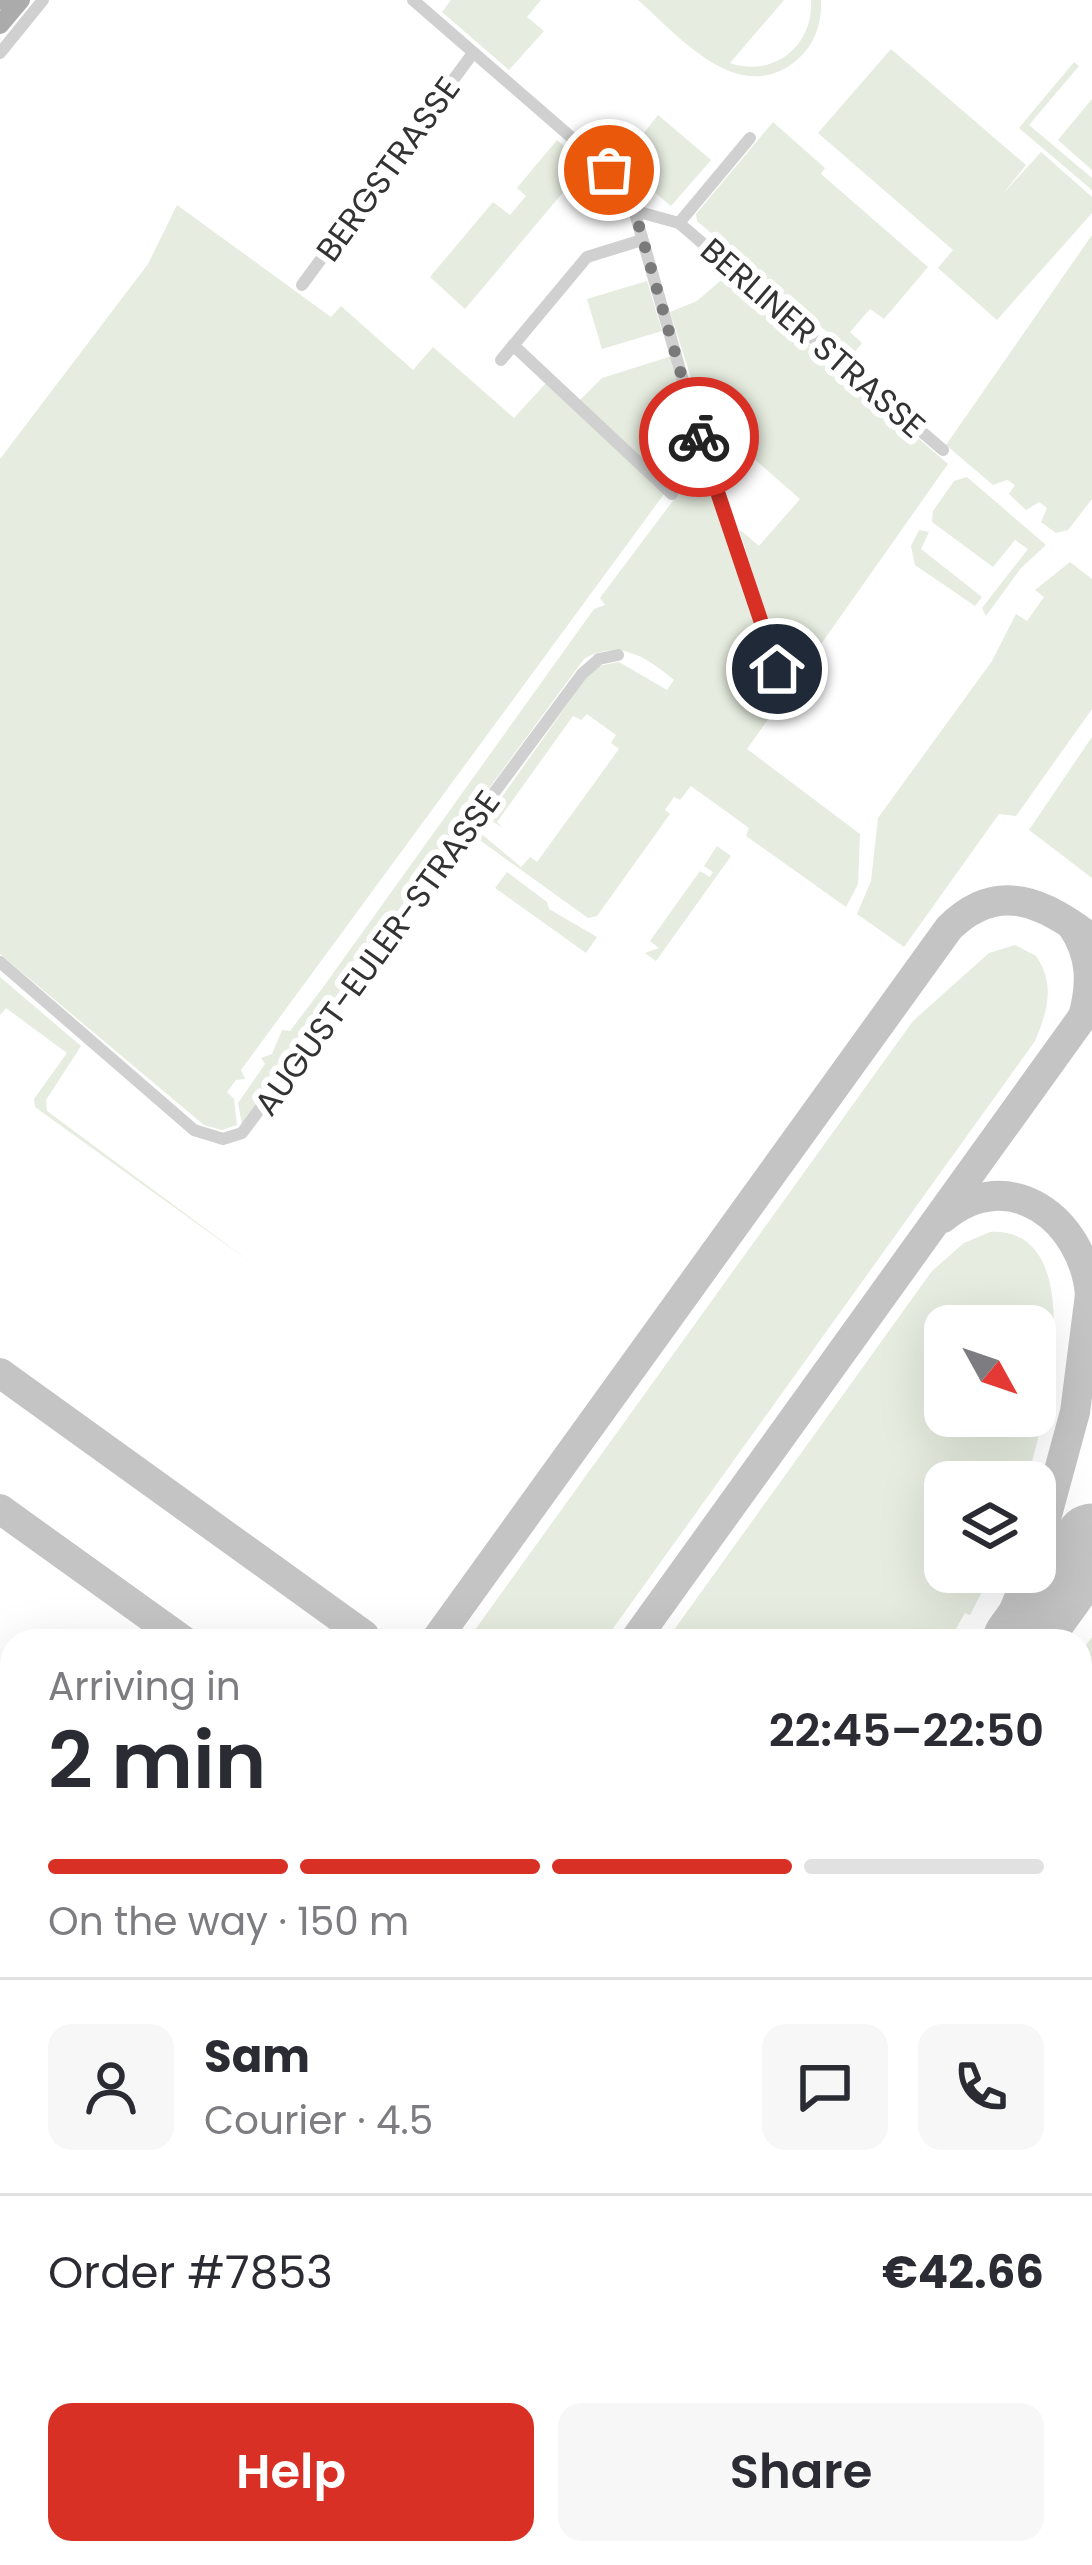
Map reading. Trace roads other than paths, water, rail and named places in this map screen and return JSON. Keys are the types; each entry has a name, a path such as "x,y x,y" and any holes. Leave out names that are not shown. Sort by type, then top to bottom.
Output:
{"main road":[{"path":"0,25 21,0"}],"street":[{"path":"0,53 44,0"},
{"name":"BERLINER STRASSE","path":"412,0 609,170 633,205 679,223 943,450"},
{"name":"BERGSTRASSE","path":"302,285 473,53"},
{"path":"679,223 750,138"},
{"path":"633,205 703,450 777,669"},
{"path":"501,360 587,257 642,240"},
{"path":"513,345 672,494"},
{"name":"AUGUST-EULER-STRASSE","path":"0,962 194,1130 223,1139 242,1133 582,674 599,659 618,656"}]}
